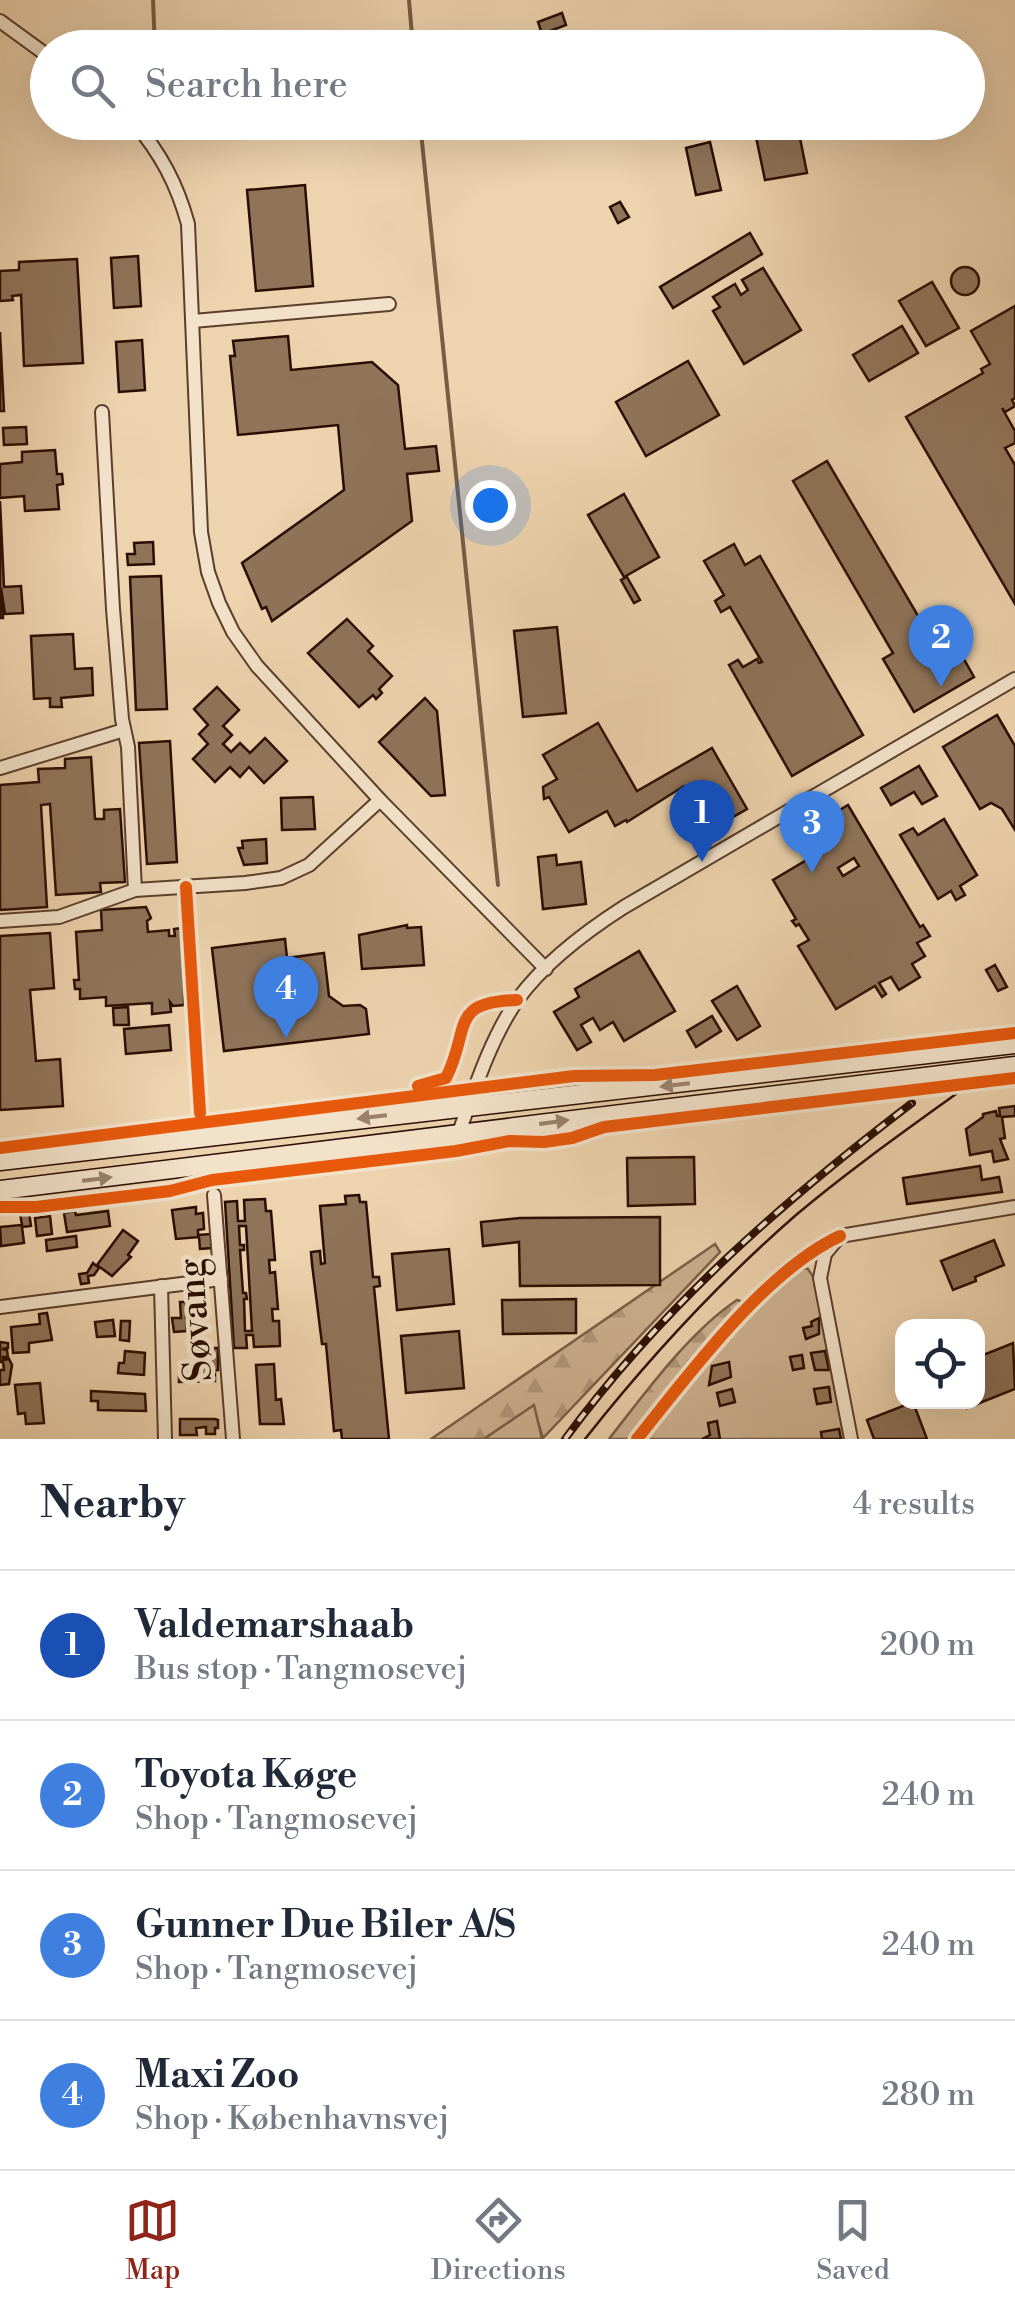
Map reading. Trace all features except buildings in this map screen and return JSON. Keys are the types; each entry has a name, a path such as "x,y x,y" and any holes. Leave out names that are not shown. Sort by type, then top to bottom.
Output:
{"main road":[{"path":"0,1162 1015,1044"},
{"path":"0,1190 1015,1066"}],"street":[{"path":"0,21 30,43"},
{"path":"147,140 180,192 188,224 201,532 208,572 232,632 257,666 380,800 546,969"},
{"path":"193,321 389,304"},
{"path":"102,412 135,890"},
{"path":"458,1136 490,1052 517,1000 572,944 620,910 1015,680"},
{"path":"0,768 124,730"},
{"path":"0,920 59,917 135,890 245,884 288,875 330,848 380,800"},
{"name":"Søvang","path":"214,1196 233,1439"},
{"path":"852,1439 820,1278 825,1254 840,1236 1015,1206"},
{"path":"0,1307 221,1279"},
{"path":"161,1286 166,1439"}],"green space":[{"path":"715,1244 720,1252 543,1438 533,1406 484,1439 431,1439"},
{"path":"802,1268 808,1269 814,1278 845,1439 646,1439 675,1399 761,1303"},
{"path":"737,1300 743,1302 687,1363 628,1439 609,1439 685,1346"},
{"path":"534,1405 542,1439 484,1439"}],"waterway":[{"path":"153,0 154,30"},
{"path":"409,0 412,30"},
{"path":"422,140 498,885"}],"tram line":[{"path":"585,1439 685,1322 739,1267 835,1183 956,1094"}],"railway":[{"path":"565,1439 642,1344 726,1259 816,1179 912,1103"}],"cycle path":[{"path":"186,887 200,1113"},
{"path":"418,1086 446,1078 471,1013 480,1006 517,1000"},
{"path":"0,1148 574,1076 655,1075 1015,1033"},
{"path":"0,1207 36,1207 170,1191 212,1180 510,1141 572,1138 604,1127 1015,1078"},
{"path":"637,1439 704,1355 757,1298 812,1252 840,1236"}],"place":[{"name":"Toyota Køge","path":"941,687"},
{"name":"Valdemarshaab","path":"702,862"},
{"name":"Gunner Due Biler A/S","path":"812,873"},
{"name":"Maxi Zoo","path":"286,1038"}]}
